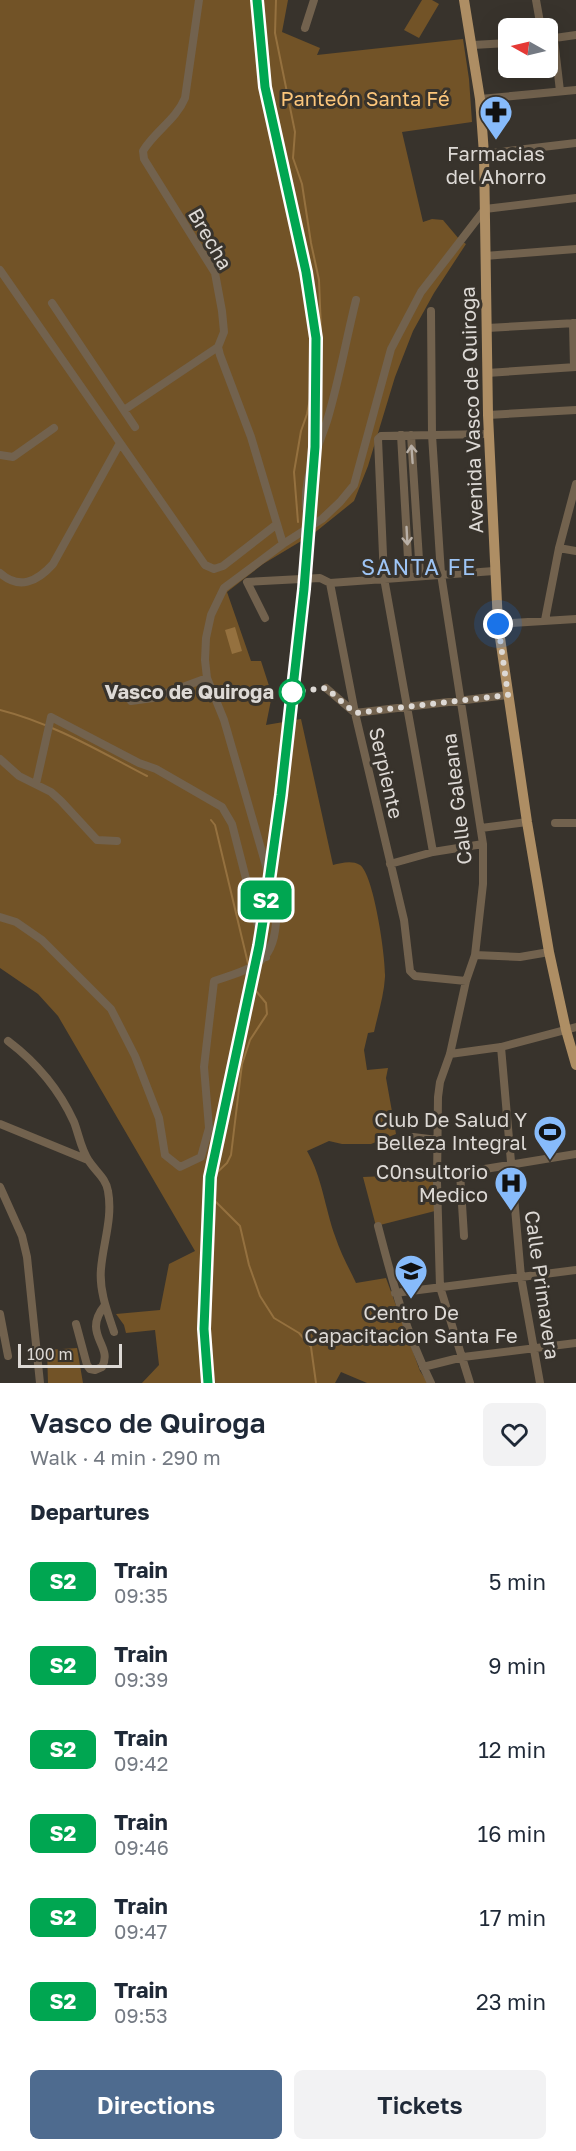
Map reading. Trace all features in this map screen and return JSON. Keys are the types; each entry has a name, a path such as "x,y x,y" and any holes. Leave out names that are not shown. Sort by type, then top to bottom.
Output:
{"main road":[{"name":"Avenida Vasco de Quiroga","path":"464,0 473,45 484,154 488,415 498,624 549,952 571,1028 576,1065"}],"street":[{"name":"Brecha","path":"199,0 185,98 180,111 148,142 143,151 144,159 215,273 224,332 218,347 251,437 283,544"},
{"path":"305,28 314,0"},
{"path":"536,0 539,18"},
{"path":"558,38 576,35"},
{"path":"473,45 498,44"},
{"path":"558,78 560,91"},
{"path":"480,99 576,90"},
{"path":"484,154 576,143"},
{"path":"0,917 16,922 42,940 111,1009 135,1056 159,1118 165,1155 180,1167 201,1156 209,1128 204,1067 214,981 241,972 266,957 275,937 277,904 224,720 207,678 206,638 211,615 224,588 283,544 322,519 354,485 391,349 422,292 484,209 576,198"},
{"path":"485,256 576,249"},
{"path":"0,270 205,566 214,569 223,566 277,524"},
{"path":"309,527 304,507 311,462 326,421 356,300"},
{"path":"52,303 135,427"},
{"name":"Calle Galeana","path":"430,311 432,435 441,574 483,844 483,884 475,955 466,981 450,1054 440,1082 436,1177 440,1287 470,1383"},
{"path":"487,328 574,323 575,367 487,373"},
{"path":"124,410 218,347"},
{"path":"488,415 576,410"},
{"path":"0,456 13,457 54,428"},
{"path":"433,852 409,706 384,578 379,436 489,434"},
{"path":"401,435 409,576"},
{"path":"411,435 420,575"},
{"path":"0,573 10,582 19,583 42,577 53,564 120,443"},
{"path":"545,620 559,548 576,484"},
{"path":"405,497 415,496"},
{"path":"559,548 576,551"},
{"path":"265,618 247,582 320,578 330,583 495,571"},
{"name":"Serpiente","path":"330,583 355,713 404,920 410,971 415,976 466,981"},
{"path":"498,624 576,619"},
{"path":"131,701 153,698 207,678"},
{"path":"326,688 355,713 508,695"},
{"path":"36,784 51,717 139,763 156,769 222,807 232,824 266,957"},
{"path":"0,759 19,776 36,784 61,801 97,840 117,841"},
{"path":"481,828 527,822"},
{"path":"555,823 576,823"},
{"path":"390,864 433,852 483,844"},
{"path":"475,955 520,957 549,952"},
{"path":"450,1054 501,1047 571,1028"},
{"path":"8,1041 45,1074 57,1091 73,1121 88,1160 104,1178 108,1190 109,1226 101,1271 105,1305 114,1332"},
{"name":"Calle Primavera","path":"501,1047 521,1277 540,1383"},
{"path":"0,1124 88,1160"},
{"path":"383,1148 413,1137 437,1140"},
{"path":"436,1177 576,1154"},
{"path":"460,1173 464,1236"},
{"path":"0,1187 22,1236 27,1257 40,1383"},
{"path":"378,1226 395,1293 431,1383"},
{"path":"395,1293 576,1270"},
{"path":"76,1324 87,1365 90,1369 95,1370 102,1367 105,1357 95,1326 97,1316 105,1305"},
{"path":"0,1314 8,1356"},
{"path":"423,1366 462,1357 576,1344"}],"green space":[{"name":"Panteón Santa Fé","path":"0,0 288,0 282,32 320,48 317,55 463,39 472,122 402,132 423,222 432,219 443,220 466,244 434,293 413,331 395,377 368,466 354,501 313,534 263,564 227,592 251,661 261,661 272,695 266,725 301,719 333,865 357,863 365,872 370,884 381,936 385,977 374,1032 368,1033 364,1050 367,1070 388,1068 386,1078 396,1134 371,1144 342,1144 329,1141 307,1151 320,1182 337,1242 356,1283 386,1278 420,1371 428,1383 367,1383 341,1372 335,1383 142,1383 159,1365 155,1330 126,1333 124,1325 116,1314 160,1310 169,1264 195,1251 58,1016 38,994 0,968"},
{"path":"422,0 432,0 439,4 419,38 404,30"},
{"path":"434,1174 435,1211 376,1226 363,1177"},
{"path":"77,1348 83,1383 48,1383 47,1350"}],"shaded area":[{"path":"235,627 242,651 232,654 225,630"}],"waterway":[{"path":"276,0 275,33 295,132 293,158 302,184 319,280 321,331 318,359 294,472 298,522"},
{"path":"0,710 57,730 147,776"},
{"path":"211,820 215,825 251,976 256,991 266,1003 267,1014 250,1040 242,1064 231,1155 227,1163 209,1180 208,1194 240,1226 249,1265 260,1296 274,1318 299,1333 311,1347 316,1383"}],"railway":[{"path":"208,1383 204,1328 210,1177 259,946 267,896 281,795 315,467 316,338 306,272 265,87 257,0"}],"train":[{"name":"S2","path":"208,1383 204,1329 210,1177 259,946 267,896 281,795 315,467 316,338 306,272 265,87 257,0"}],"place":[{"name":"Farmacias del Ahorro","path":"496,141"},
{"name":"Vasco de Quiroga","path":"292,692"},
{"name":"Club De Salud Y Belleza Integral","path":"550,1161"},
{"name":"C0nsultorio Medico","path":"511,1212"},
{"name":"Centro De Capacitacion Santa Fe","path":"411,1300"}],"district":[{"name":"SANTA FE","path":"419,567"}],"route":[{"path":"292,692 326,688 355,713 508,695 498,624"}]}
